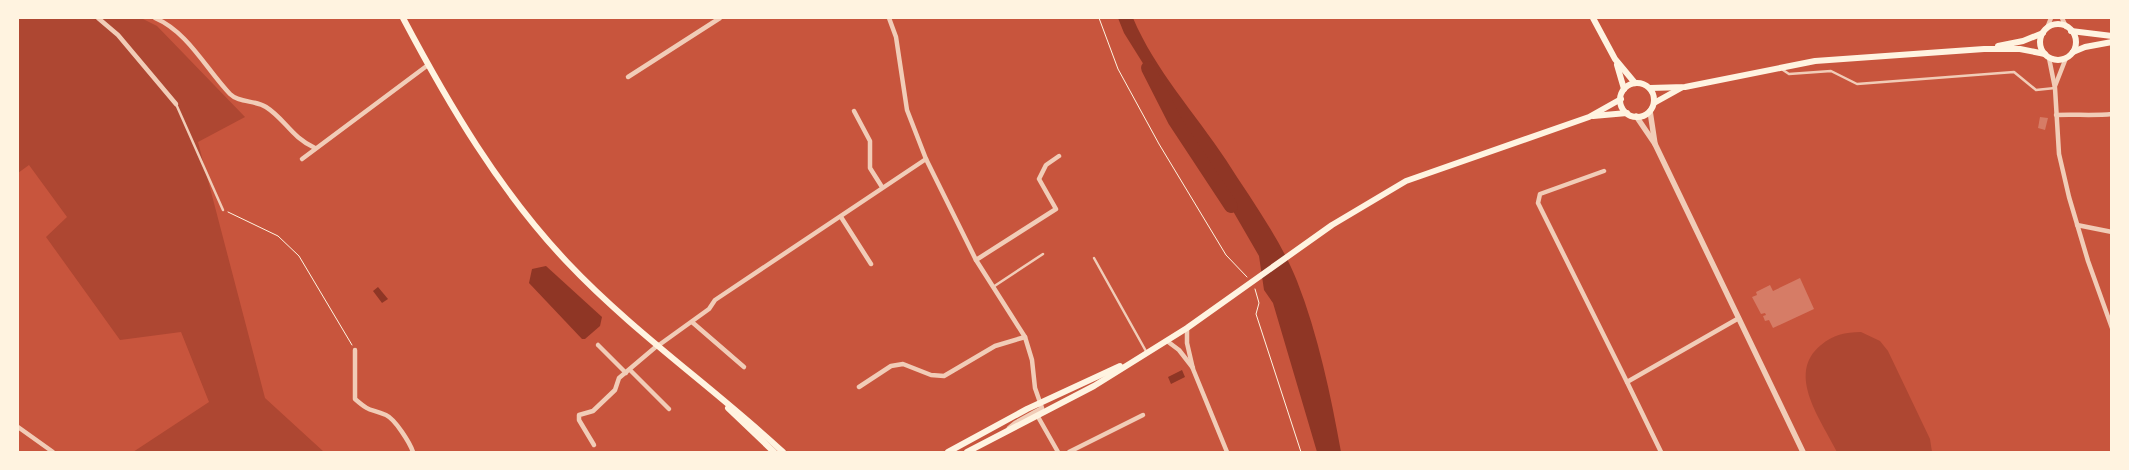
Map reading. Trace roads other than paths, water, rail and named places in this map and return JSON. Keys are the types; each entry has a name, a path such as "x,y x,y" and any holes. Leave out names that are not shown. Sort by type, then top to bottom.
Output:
{"main road":[{"path":"403,18 468,134 527,217 568,263 659,345 783,452"},
{"path":"1592,18 1615,59 1636,83 1650,88 1685,87 1815,61 1984,49 2020,49 2060,60 2066,58 2076,44 2069,29"},
{"path":"1984,49 2023,41 2056,25 2112,36"},
{"path":"2045,30 2040,44 2047,56"},
{"path":"2072,52 2085,47 2112,42"},
{"path":"1615,59 1624,89 1621,99 1627,113"},
{"path":"1624,89 1636,83"},
{"path":"1654,103 1685,87"},
{"path":"1590,117 1627,113 1636,116 1650,111 1654,98 1650,88"},
{"path":"966,452 1094,386 1167,341 1303,246 1406,180 1590,117 1621,99"},
{"path":"948,452 1040,403 1145,354"},
{"path":"702,382 774,452"}],"street":[{"path":"98,18 118,35 176,104"},
{"path":"155,18 186,42 232,96 256,102 268,108 296,138 316,148"},
{"path":"628,77 720,18"},
{"path":"890,18 896,36 907,110 926,159 976,260 1025,337 1032,360 1035,388 1042,408 1015,422 1006,431"},
{"path":"2045,30 2051,18"},
{"path":"2062,18 2069,29"},
{"path":"2047,56 2055,88 2059,154 2077,225 2112,328"},
{"path":"2055,88 2066,58"},
{"path":"302,159 428,65"},
{"path":"854,111 870,141 870,168 882,188"},
{"path":"1650,111 1655,144"},
{"path":"2056,115 2067,113 2083,116 2112,114"},
{"path":"1636,116 1655,144 1803,452"},
{"path":"976,260 1056,209 1039,179 1046,165 1059,156"},
{"path":"594,445 578,420 579,415 593,411 615,390 619,378 659,345 709,309 715,300 926,159"},
{"path":"1604,171 1540,194 1538,203 1661,452"},
{"path":"840,217 871,264"},
{"path":"2077,225 2112,232"},
{"path":"1627,382 1739,318"},
{"path":"692,322 744,368"},
{"path":"1187,328 1193,369 1227,452"},
{"path":"860,388 891,366 903,364 930,375 944,376 995,346 1025,337"},
{"path":"1167,341 1179,350 1193,369"},
{"path":"598,345 669,409"},
{"path":"355,350 355,398 368,411 388,415 410,442 414,452"},
{"path":"1038,415 1058,452"},
{"path":"1069,452 1143,415"},
{"path":"18,427 53,452"}],"lane":[{"path":"1780,67 1789,74 1831,70 1857,84 2014,72 2036,90 2055,88"},
{"path":"176,104 222,210"},
{"path":"993,287 1043,254"},
{"path":"1094,258 1145,354"}],"waterway":[{"path":"1148,68 1175,121 1231,206"}]}
